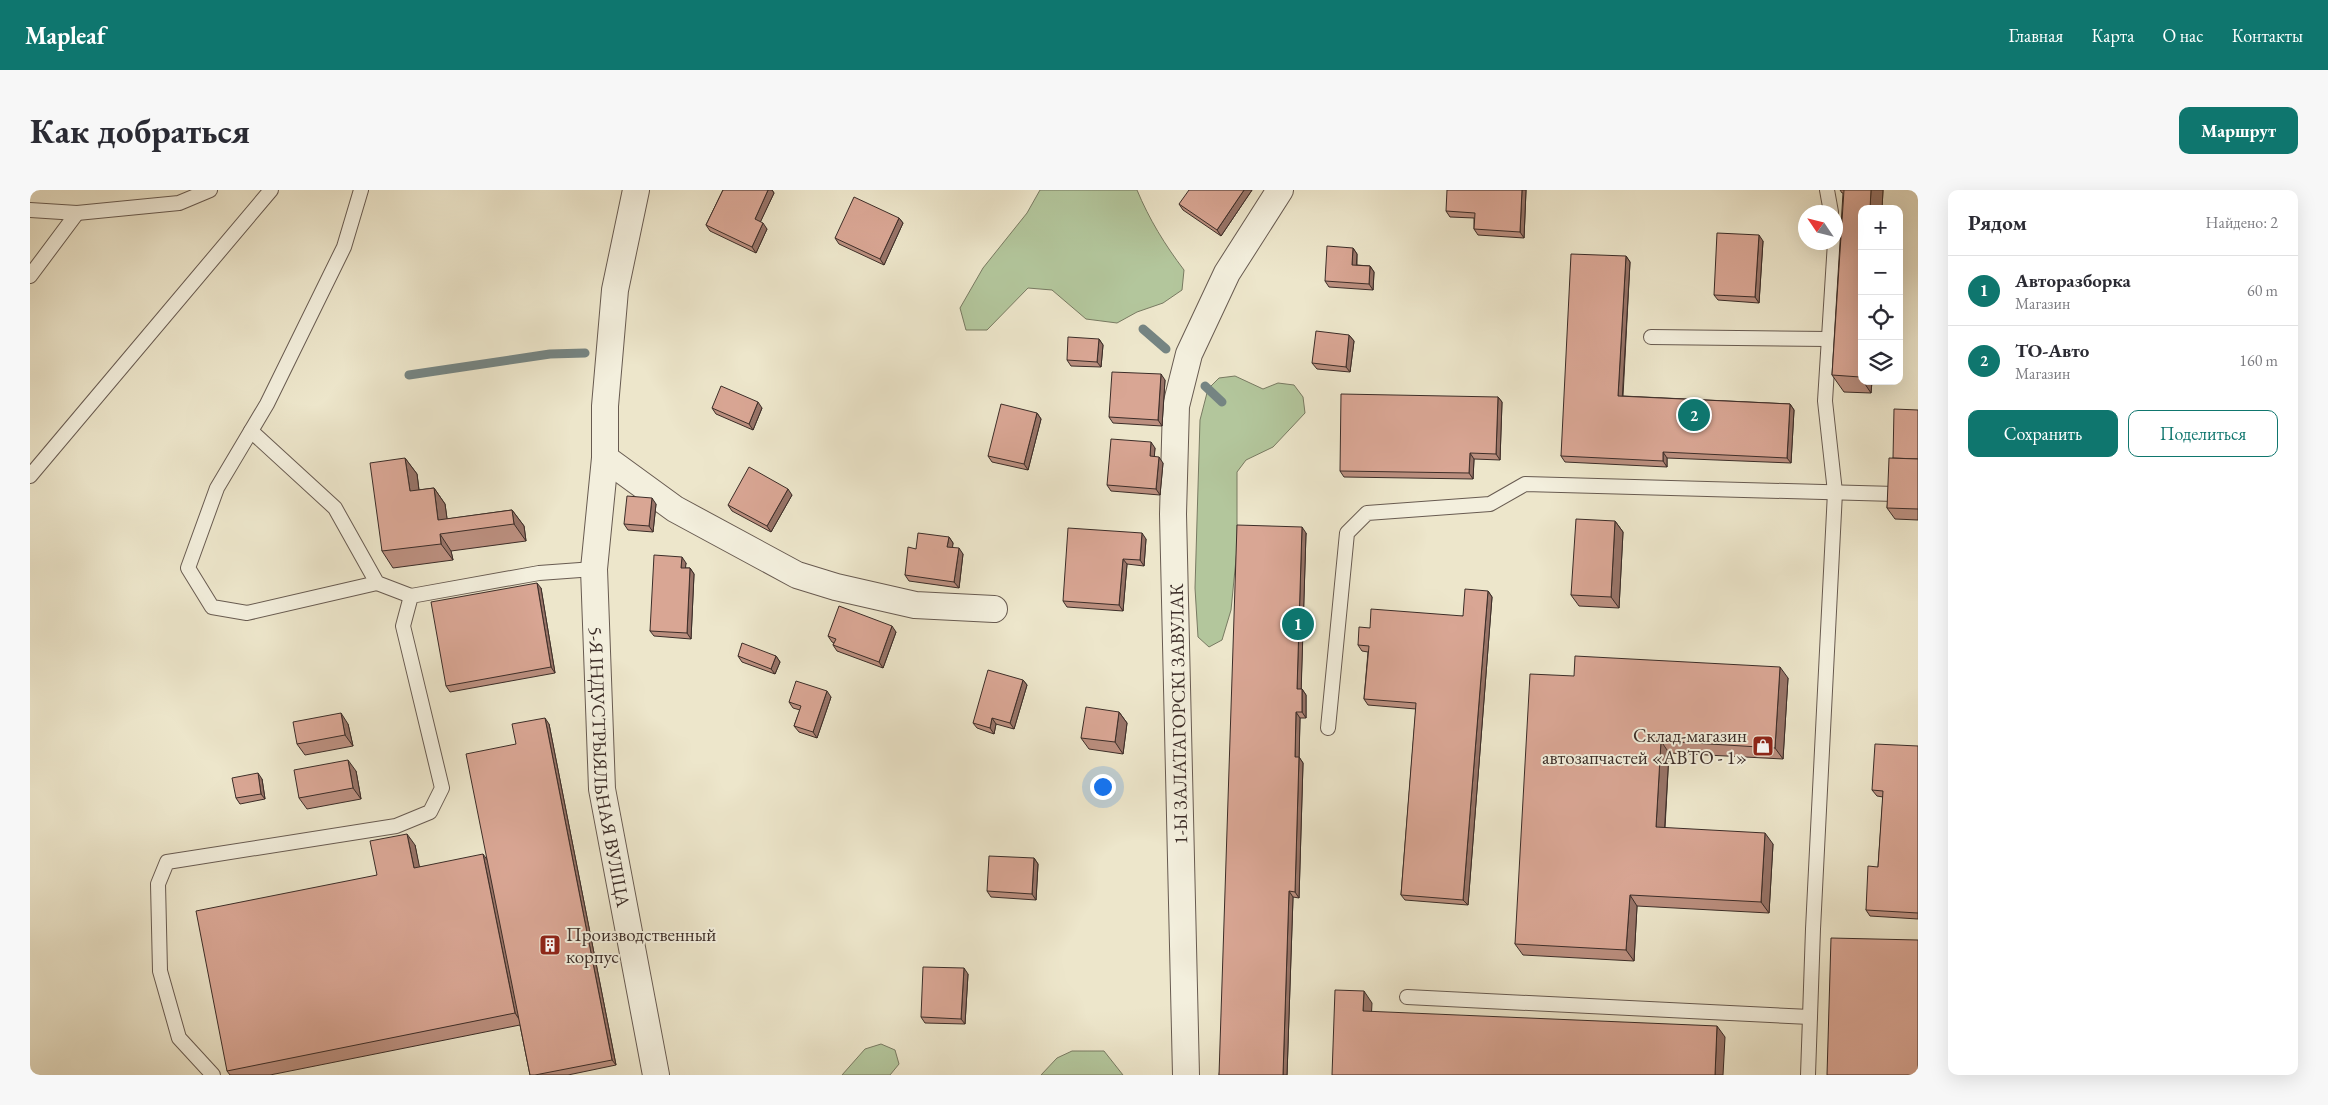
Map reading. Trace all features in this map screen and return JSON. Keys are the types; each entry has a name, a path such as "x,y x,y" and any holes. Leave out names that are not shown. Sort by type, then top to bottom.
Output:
{"street":[{"name":"5-Я ІНДУСТРЫЯЛЬНАЯ ВУЛІЦА","path":"636,190 614,290 606,406 605,458 594,569 602,789 656,1075"},
{"name":"1-Ы ЗАЛАТАГОРСКІ ЗАВУЛАК","path":"1186,1075 1173,514 1176,406 1189,354 1227,273 1280,190"},
{"path":"605,458 676,508 797,575 836,587 915,604 994,608"}],"lane":[{"path":"30,210 77,213 178,203 210,190"},
{"path":"30,476 271,190"},
{"path":"361,190 344,248 267,404 217,488 188,568 212,607 248,613 377,583 411,596 539,573 594,569"},
{"path":"1827,190 1830,205"},
{"path":"30,276 77,213"},
{"path":"1808,1075 1835,492 1825,401 1834,250"},
{"path":"1651,337 1828,339"},
{"path":"251,431 335,508 377,583"},
{"path":"1328,728 1348,534 1366,513 1490,504 1525,484 1896,494"},
{"path":"213,1075 179,1038 160,971 158,884 164,869 167,862 396,826 430,812 442,788 403,626 411,596"},
{"path":"1407,997 1810,1016"}],"green space":[{"path":"1040,190 1137,190 1158,232 1184,270 1182,290 1163,303 1137,312 1117,323 1086,319 1052,290 1028,288 987,330 966,330 960,308 983,268 1027,213"},
{"path":"1235,376 1263,389 1278,383 1294,385 1303,397 1305,413 1273,447 1246,460 1237,472 1237,549 1231,610 1222,640 1209,647 1198,637 1195,588 1200,420 1208,389 1219,378"},
{"path":"881,1044 895,1050 899,1064 890,1075 842,1075 865,1049"},
{"path":"1072,1051 1104,1051 1123,1075 1041,1075 1057,1058"}],"building":[{"path":"723,190 768,190 755,219 763,223 752,247 706,225"},
{"path":"1189,190 1244,190 1217,230 1179,204"},
{"path":"1447,190 1522,190 1520,232 1474,229 1475,213 1446,211"},
{"path":"1844,190 1871,190 1870,205 1858,205 1858,377 1832,375 1840,250 1843,250"},
{"path":"854,197 899,218 880,259 835,238"},
{"path":"1717,233 1759,235 1755,297 1714,295"},
{"path":"1327,246 1353,248 1352,265 1370,266 1369,284 1325,281"},
{"path":"1571,254 1626,256 1618,396 1790,404 1787,458 1663,452 1663,461 1561,456"},
{"path":"1316,331 1349,335 1346,367 1312,363"},
{"path":"1068,337 1099,339 1097,362 1067,360"},
{"path":"1112,372 1161,374 1158,420 1109,417"},
{"path":"721,386 758,402 749,424 712,408"},
{"path":"1341,394 1498,397 1496,454 1470,453 1469,473 1340,471"},
{"path":"1001,404 1037,413 1024,464 988,456"},
{"path":"1894,409 1918,410 1918,459 1893,458"},
{"path":"1111,439 1151,442 1150,456 1159,457 1156,489 1107,485"},
{"path":"405,458 410,491 434,488 438,520 512,510 514,524 440,534 441,544 382,551 370,463"},
{"path":"1889,458 1918,459 1918,509 1887,508"},
{"path":"749,467 788,489 767,526 728,505"},
{"path":"627,496 652,498 649,526 624,524"},
{"path":"1576,519 1615,521 1611,597 1571,595"},
{"path":"1237,525 1302,527 1297,689 1302,689 1302,712 1296,712 1295,757 1299,757 1295,892 1289,891 1283,1075 1219,1075"},
{"path":"1068,528 1142,533 1140,560 1123,559 1119,605 1063,601"},
{"path":"918,533 949,537 947,547 959,548 954,582 905,575 908,547 916,549"},
{"path":"654,555 682,557 681,568 690,568 687,633 650,631"},
{"path":"537,583 551,667 446,686 431,602"},
{"path":"1465,589 1488,591 1463,900 1401,895 1416,703 1364,699 1369,646 1358,645 1359,627 1370,628 1371,609 1463,616"},
{"path":"839,606 892,626 879,662 833,645 836,639 828,636"},
{"path":"742,643 776,656 771,669 738,656"},
{"path":"1575,656 1780,667 1775,748 1661,741 1656,827 1765,833 1761,902 1630,895 1626,950 1515,944 1530,674 1574,676"},
{"path":"988,670 1023,680 1010,723 992,718 990,728 973,723"},
{"path":"796,681 827,691 813,732 794,726 801,706 789,702"},
{"path":"1086,707 1119,712 1115,742 1081,738"},
{"path":"341,713 345,735 297,744 293,722"},
{"name":"Производственный корпус","path":"545,718 612,1060 530,1075 466,754 516,744 512,724"},
{"path":"1875,744 1918,746 1918,913 1866,910 1868,866 1878,867 1883,791 1872,790"},
{"path":"348,760 353,788 299,798 294,770"},
{"path":"258,773 261,794 236,798 232,778"},
{"path":"407,834 414,868 483,854 515,1013 227,1071 196,911 377,875 370,841"},
{"path":"989,856 1034,858 1032,894 987,891"},
{"path":"1831,938 1918,940 1918,1075 1827,1075"},
{"path":"923,967 964,968 961,1019 921,1017"},
{"path":"1335,990 1364,991 1363,1011 1717,1026 1715,1075 1332,1075"}],"waterway":[{"path":"1143,329 1166,349"},
{"path":"409,375 550,354 585,353"},
{"path":"1205,386 1222,402"}],"place":[{"name":"ТО-Авто","path":"1694,415"},
{"name":"Авторазборка","path":"1298,624"},
{"name":"Склад-магазин автозапчастей «АВТО - 1»","path":"1763,746"},
{"name":"Производственный корпус","path":"550,945"}]}
